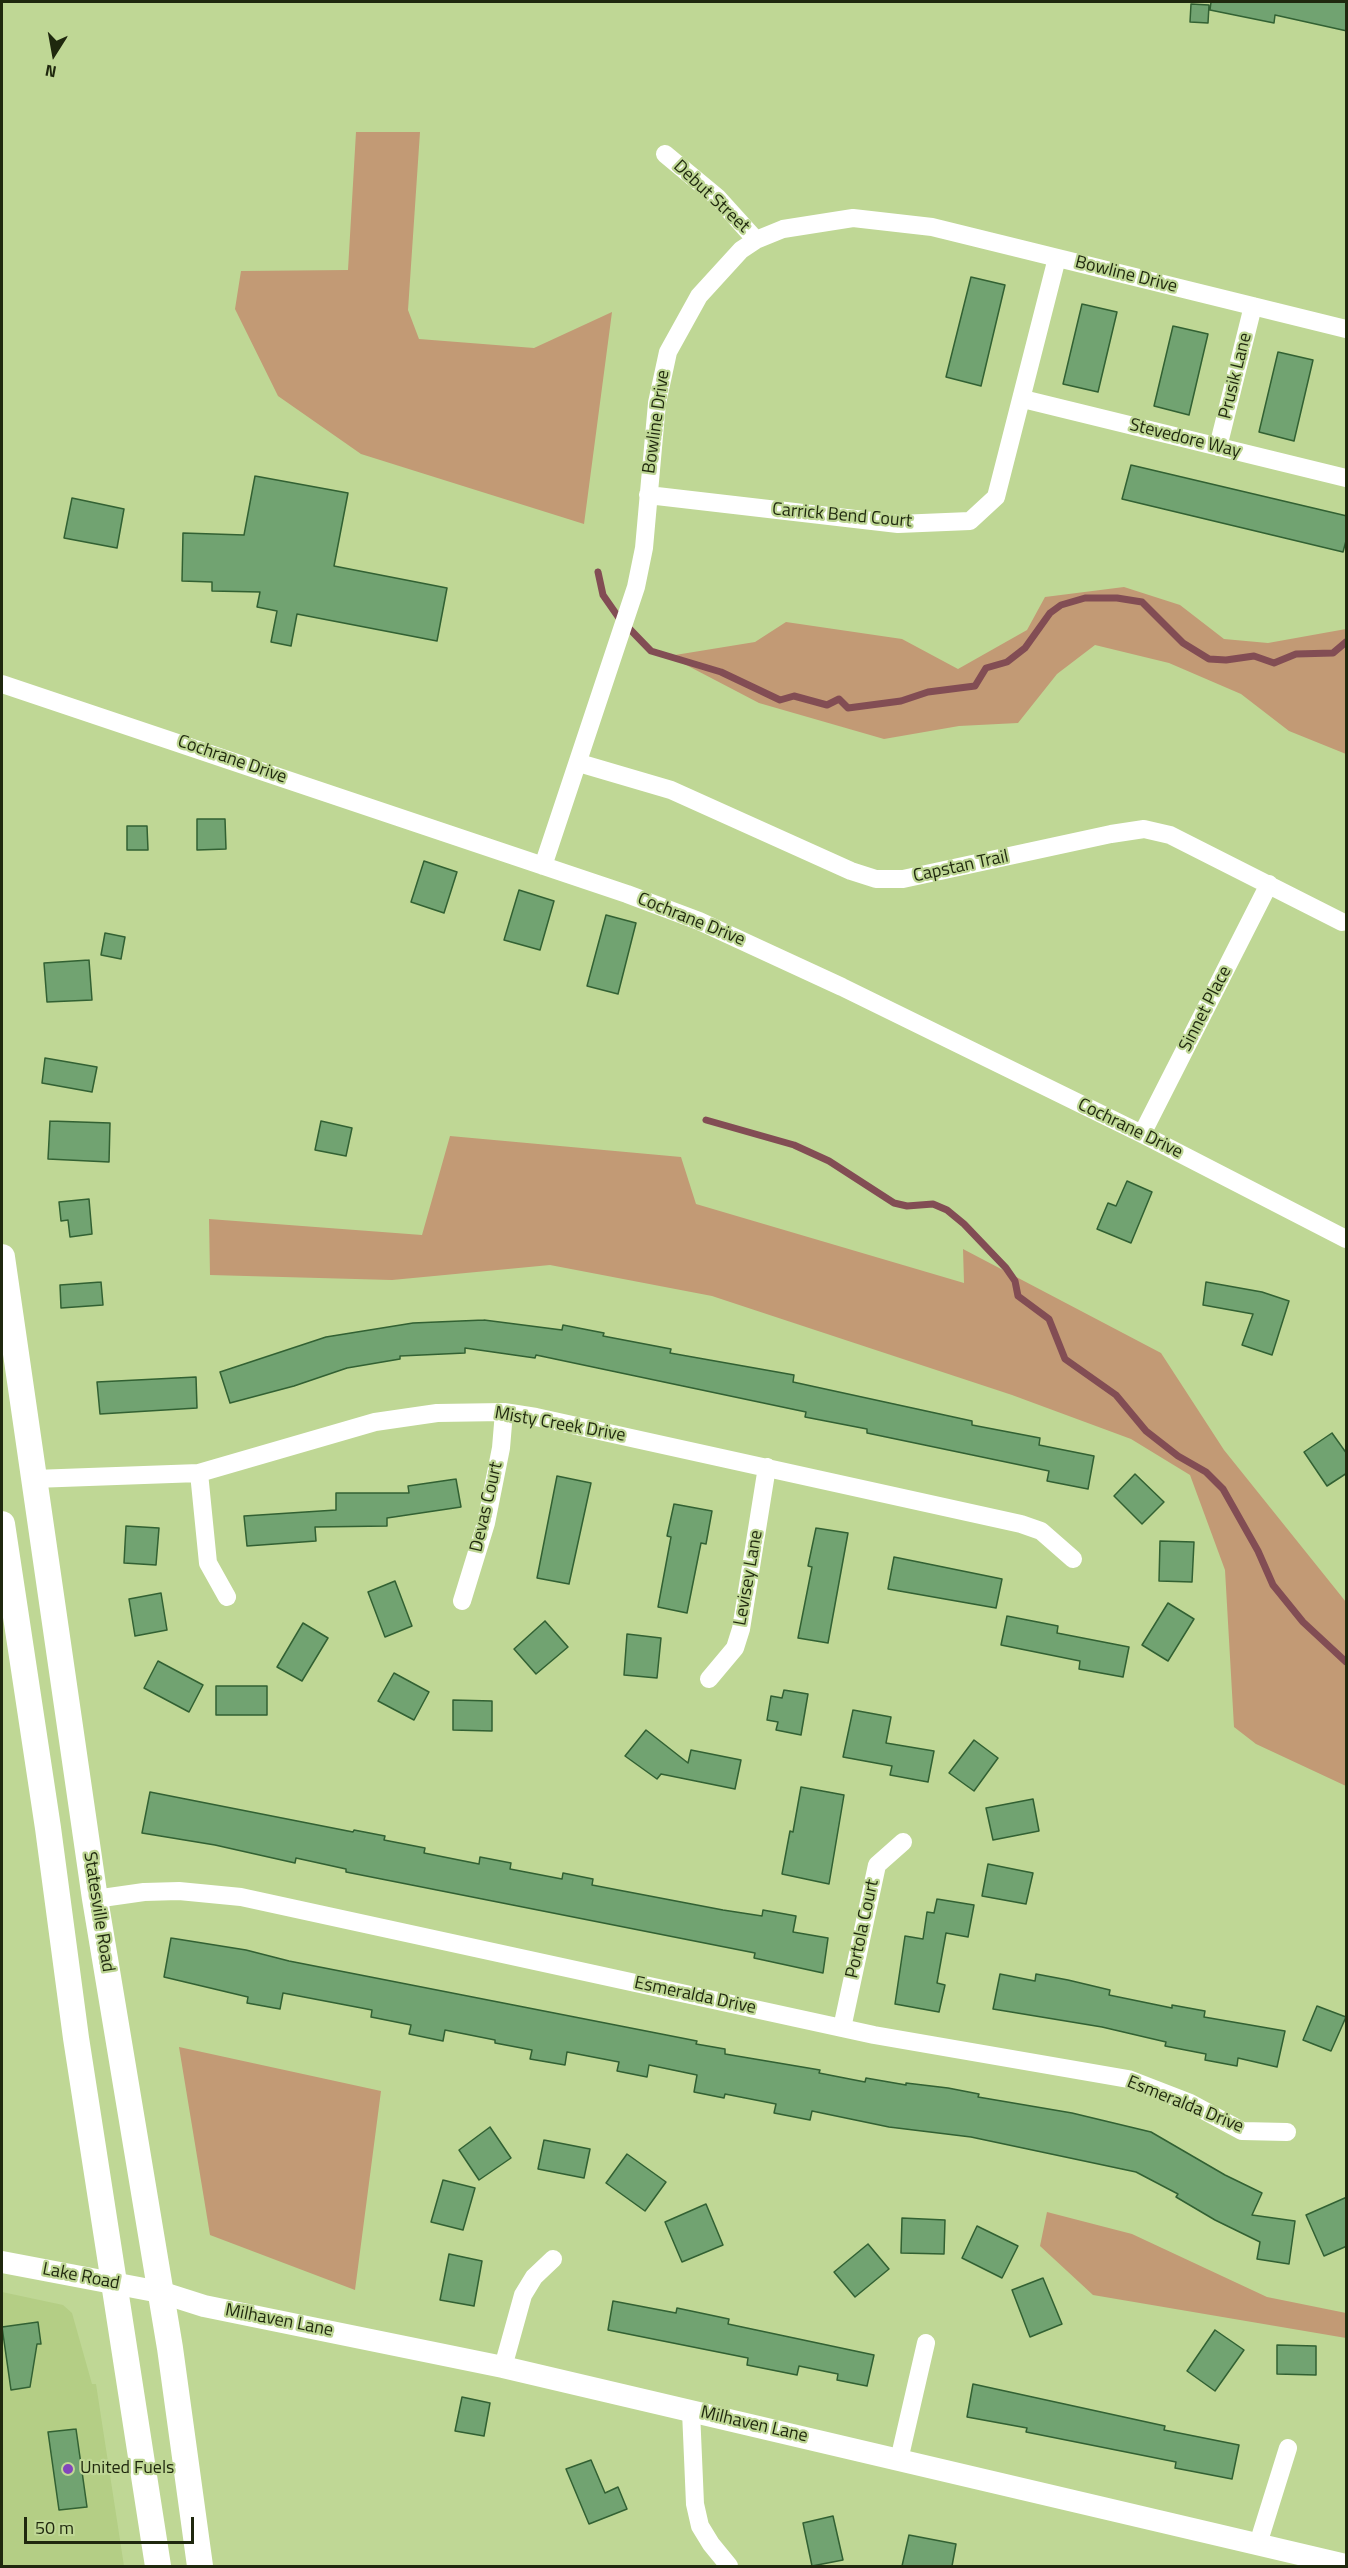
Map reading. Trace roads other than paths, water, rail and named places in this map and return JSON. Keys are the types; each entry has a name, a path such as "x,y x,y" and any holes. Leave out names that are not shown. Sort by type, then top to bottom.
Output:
{"main road":[{"name":"Statesville Road","path":"2,1257 95,1899 160,2292 200,2566"},
{"name":"Statesville Road","path":"2,1524 158,2566"}],"street":[{"name":"Debut Street","path":"665,154 718,198 756,240"},
{"name":"Bowline Drive","path":"543,866 636,587 644,548 657,402 668,352 699,296 741,250 756,240 783,229 853,218 932,227 1347,329"},
{"name":"Carrick Bend Court","path":"648,495 898,524 970,521 996,497 1023,399 1057,258"},
{"name":"Prusik Lane","path":"1218,447 1253,306"},
{"name":"Stevedore Way","path":"1023,399 1347,478"},
{"name":"Cochrane Drive","path":"2,684 689,917 783,958 1142,1134 1347,1239"},
{"name":"Capstan Trail","path":"579,763 671,790 851,871 876,879 903,879 1111,834 1143,830 1170,835 1342,922"},
{"name":"Sinnet Place","path":"1142,1134 1269,884"},
{"name":"Misty Creek Drive","path":"34,1479 199,1473 375,1422 437,1413 504,1412 767,1467 1021,1524 1041,1531 1073,1559"},
{"name":"Devas Court","path":"462,1601 486,1523 501,1448 504,1412"},
{"name":"Levisey Lane","path":"709,1679 735,1648 741,1629 767,1467"},
{"path":"199,1473 208,1563 227,1597"},
{"name":"Portola Court","path":"842,2028 877,1865 903,1842"},
{"name":"Esmeralda Drive","path":"95,1899 144,1892 179,1891 241,1897 842,2028 1128,2079 1190,2103 1242,2131 1287,2132"},
{"path":"503,2367 523,2295 534,2277 553,2259"},
{"name":"Lake Road","path":"2,2262 160,2292"},
{"name":"Milhaven Lane","path":"160,2292 204,2306 503,2367 1347,2565"},
{"path":"899,2460 926,2343"},
{"path":"691,2411 695,2504 700,2526 729,2566"},
{"path":"1258,2544 1288,2448"}],"waterway":[{"path":"598,572 603,595 619,618 651,651 721,672 780,700 794,696 827,705 839,699 848,708 901,701 928,692 975,686 986,668 1007,662 1025,648 1050,613 1061,605 1085,598 1117,598 1142,602 1183,643 1209,659 1226,660 1254,656 1274,663 1296,654 1333,653 1346,642"},
{"path":"706,1120 794,1145 829,1161 894,1203 907,1206 933,1204 947,1210 964,1224 1006,1268 1015,1281 1018,1296 1049,1319 1065,1359 1116,1395 1146,1431 1178,1456 1206,1472 1223,1489 1258,1551 1273,1585 1303,1622 1346,1662"}],"place":[{"name":"United Fuels","path":"68,2469"}]}
